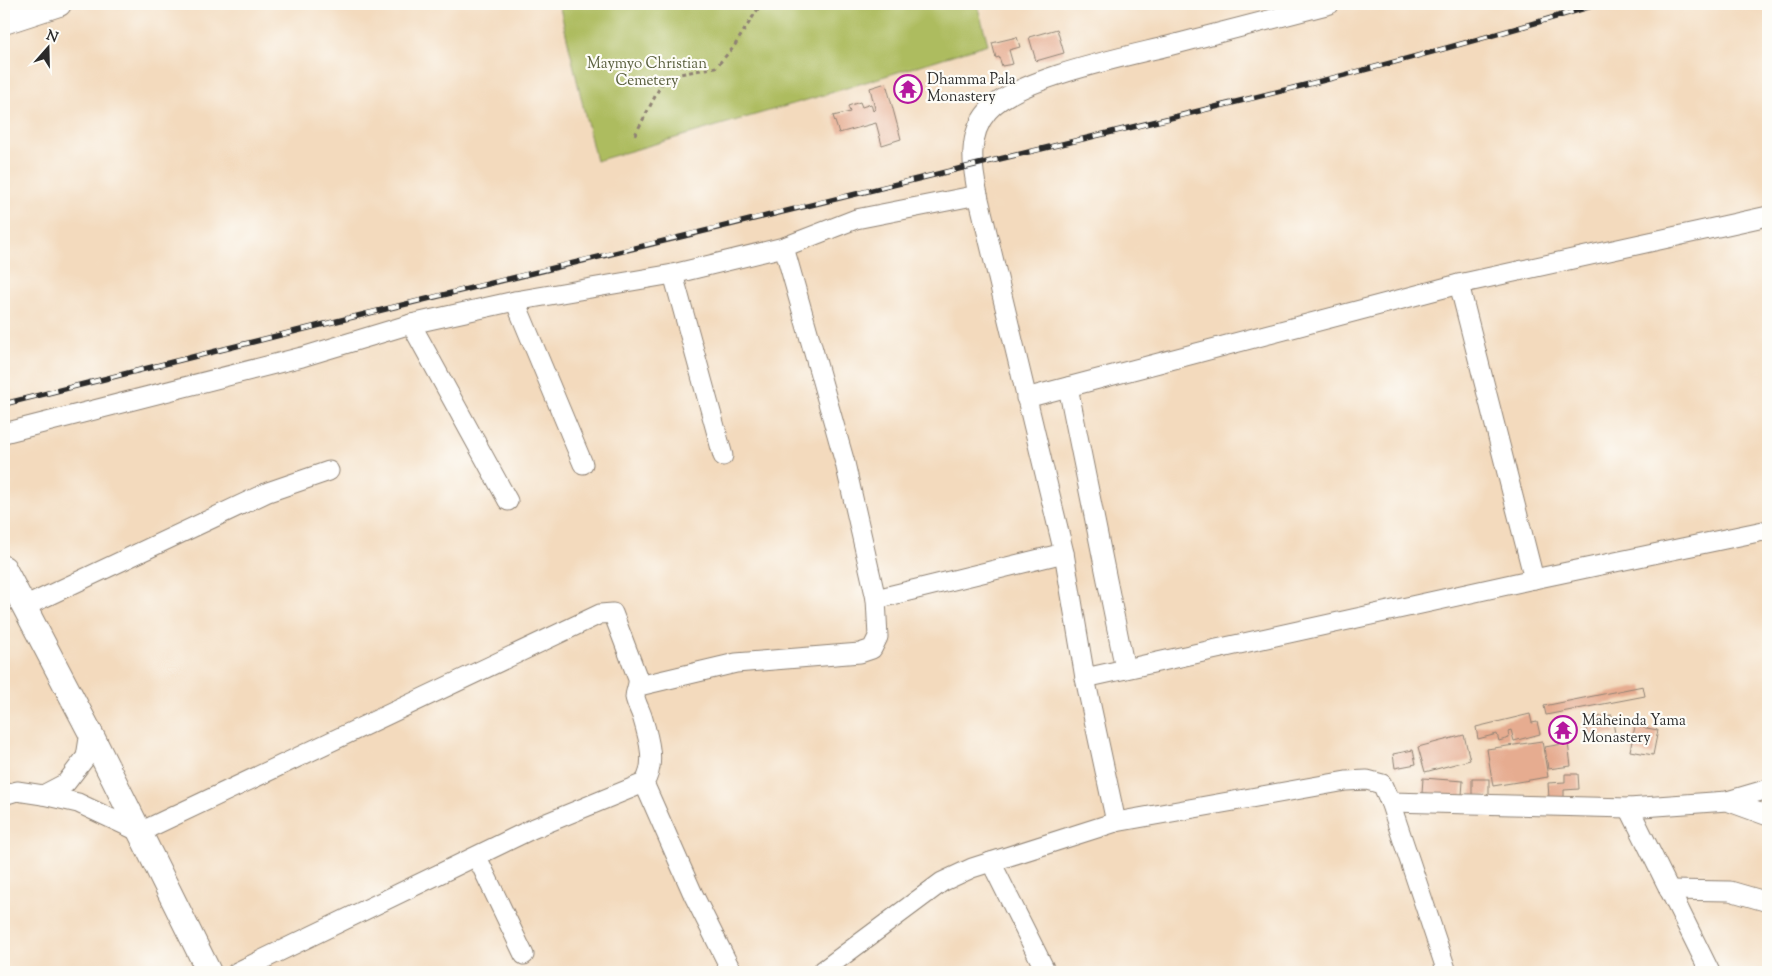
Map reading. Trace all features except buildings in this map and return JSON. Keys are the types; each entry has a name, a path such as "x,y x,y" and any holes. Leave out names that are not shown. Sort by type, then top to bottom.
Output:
{"main road":[{"path":"4,22 59,4"},
{"path":"4,568 90,732 209,972"}],"street":[{"path":"1116,822 1085,678 1064,553 978,195 972,166 974,136 987,112 1003,97 1067,72 1330,4"},
{"path":"4,434 302,357 411,324 515,301 673,274 784,247 856,219 978,195"},
{"path":"1026,398 1459,284 1768,216"},
{"path":"639,686 736,664 860,653 872,649 878,637 876,599 844,463 784,247"},
{"path":"673,274 723,456"},
{"path":"1459,284 1534,579"},
{"path":"515,301 582,464"},
{"path":"411,324 508,501"},
{"path":"1068,387 1125,669"},
{"path":"24,607 268,492 329,471"},
{"path":"1085,678 1534,579 1768,530"},
{"path":"876,599 1064,553"},
{"path":"4,795 17,791 78,803 140,832 600,614 613,613 639,686 635,697 648,733 651,762 650,774 644,783 532,829 237,972"},
{"path":"43,795 66,783 86,757 90,732"},
{"path":"822,972 942,882 991,862 1116,822 1346,781 1367,780 1382,784 1390,802 1447,972"},
{"path":"644,783 693,894 732,972"},
{"path":"1390,802 1629,808 1727,801 1768,789"},
{"path":"1727,801 1768,816"},
{"path":"1629,808 1710,972"},
{"path":"476,857 524,955"},
{"path":"991,862 1046,972"},
{"path":"1669,890 1730,891 1768,902"}],"path":[{"path":"635,135 662,83 680,74 716,67 733,48 761,4"}],"green space":[{"name":"Maymyo Christian Cemetery","path":"559,4 977,4 988,44 824,95 596,161"}],"railway":[{"path":"4,404 595,257 1357,72 1598,4"}],"place":[{"name":"Dhamma Pala Monastery","path":"908,89"},
{"name":"Maheinda Yama Monastery","path":"1563,730"}]}
